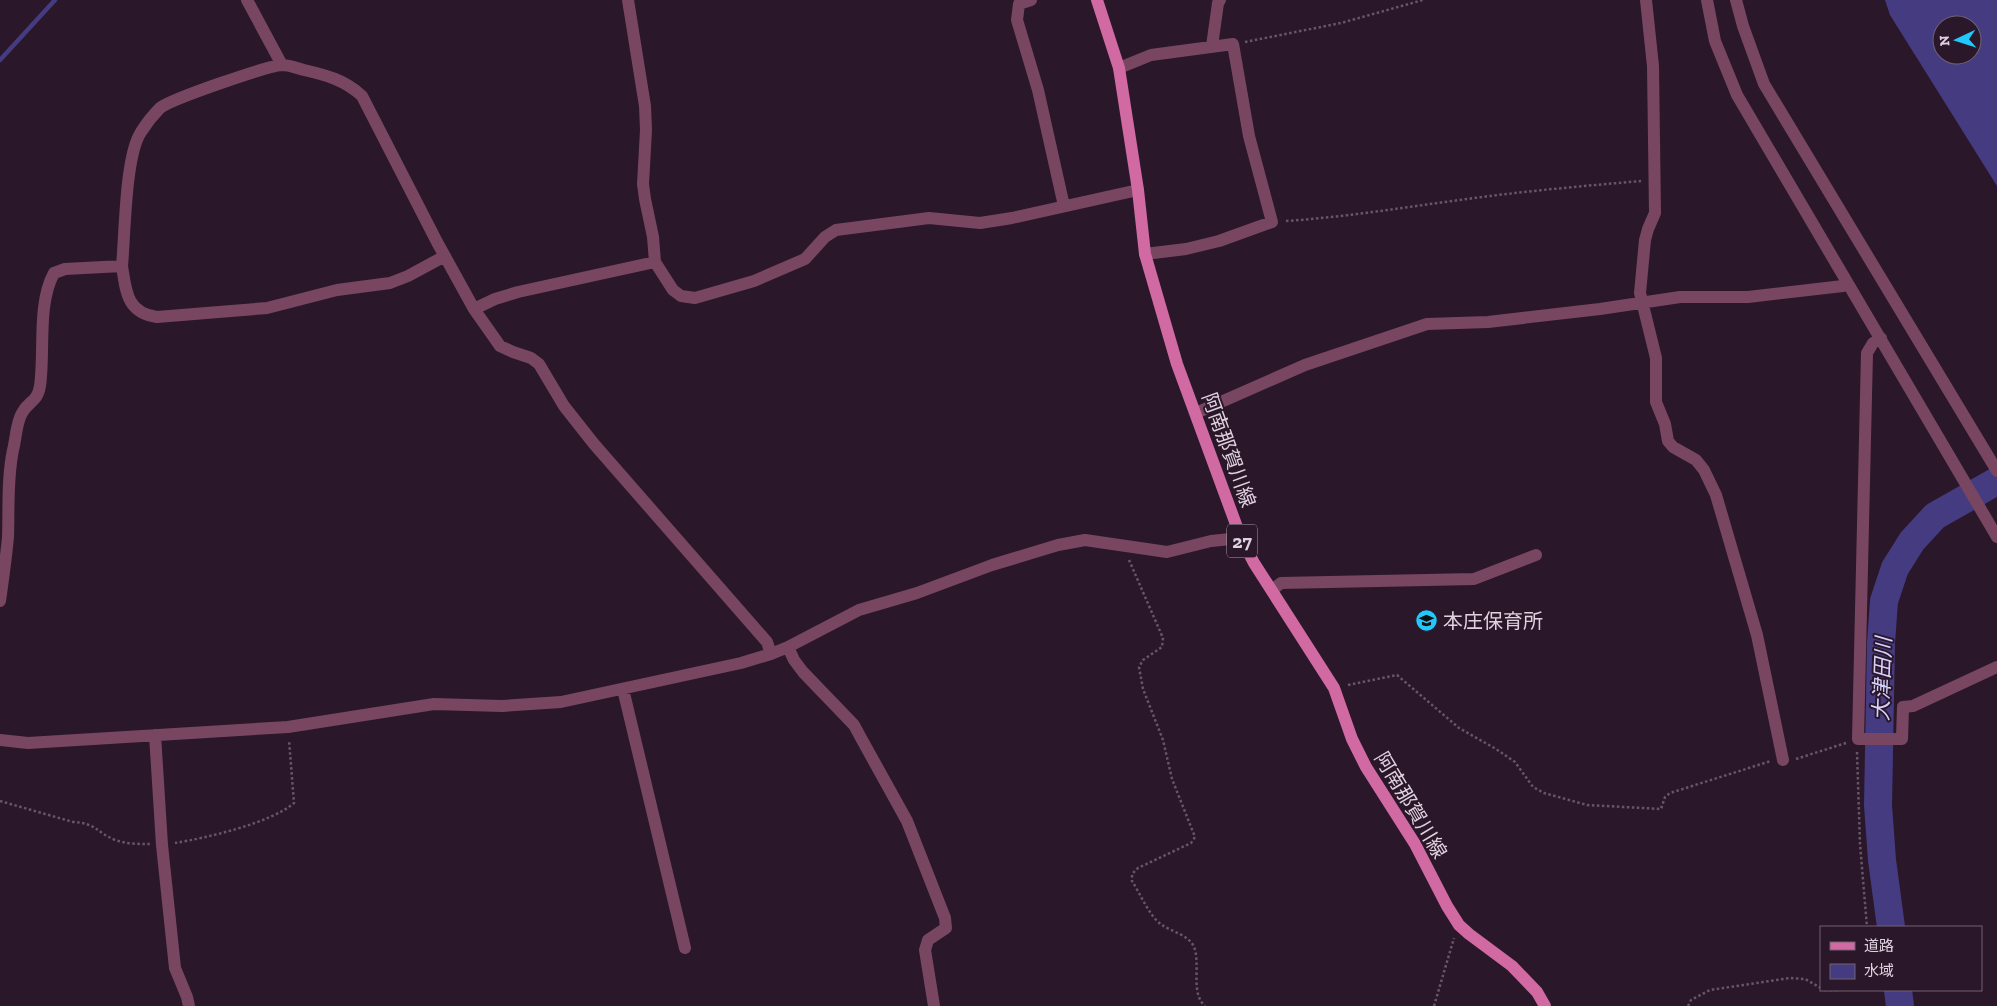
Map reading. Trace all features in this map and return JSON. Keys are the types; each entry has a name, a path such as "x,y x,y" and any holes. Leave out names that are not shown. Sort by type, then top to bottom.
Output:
{"main road":[{"name":"阿南那賀川線","path":"1098,0 1119,68 1138,190 1145,254 1177,364 1240,538 1334,688 1352,738 1366,767 1415,844 1459,925 1512,966 1537,992 1545,1006"}],"street":[{"path":"247,0 282,65"},
{"path":"628,0 645,106 646,130 643,184 653,237 655,262 673,290 682,296 695,298 754,281 806,259 825,237 836,230 929,218 980,223 1012,218 1138,190"},
{"path":"1030,0 1019,4 1016,20 1038,90 1064,206"},
{"path":"1212,46 1220,0"},
{"path":"1646,0 1653,66 1656,213 1645,240 1640,293 1656,358 1656,402 1665,424 1668,441 1673,447 1696,460 1704,470 1716,495 1756,635 1783,760"},
{"path":"1707,0 1715,41 1737,95 1997,538"},
{"path":"1736,0 1743,26 1764,84 1997,471"},
{"path":"1119,68 1151,55 1233,44 1249,136 1272,222 1219,241 1186,250 1145,254"},
{"path":"445,256 408,276 390,283 337,290 267,308 158,317 144,315 133,305 126,291 122,266 129,176 134,145 141,132 161,108 175,101 264,69 282,65 335,78 355,90 362,96 474,309 500,346 531,358 539,364 564,406 594,444 767,642 771,654"},
{"path":"474,309 495,299 518,292 655,262"},
{"path":"0,601 8,538 8,483 12,456 20,415 26,406 36,400 40,387 48,284 54,273 65,269 122,266"},
{"path":"1196,413 1305,365 1426,324 1488,322 1642,303 1680,296 1748,297 1848,284"},
{"path":"1881,338 1873,343 1867,353 1861,739 1902,739 1903,707 1913,706 1997,667"},
{"path":"0,740 28,743 288,727 434,704 502,706 561,702 623,690 741,663 771,654 860,610 917,593 992,565 1058,545 1086,540 1167,552 1211,541 1240,538"},
{"path":"1272,590 1281,583 1474,579 1536,554"},
{"path":"788,647 794,660 803,672 854,725 893,793 914,837 945,918 946,928 928,940 925,950 934,1006"},
{"path":"623,690 685,948"},
{"path":"154,735 162,845 175,968 187,997 188,1006"}],"path":[{"path":"1233,44 1341,24 1423,0"},
{"path":"1272,222 1383,211 1557,188 1655,180"},
{"path":"1126,546 1126,555 1163,638 1162,647 1143,660 1139,667 1143,689 1163,740 1172,779 1195,837 1191,843 1138,868 1132,874 1132,881 1155,919 1193,944 1196,954 1198,992 1201,1003 1205,1006"},
{"path":"1334,688 1397,675 1459,728 1515,762 1538,790 1544,794 1587,805 1661,809 1665,797 1670,793 1770,761 1787,761 1861,739 1857,778 1867,926"},
{"path":"0,801 73,822 94,826 107,837 118,841 162,845 213,834 272,817 294,803 288,727"},
{"path":"1434,1006 1449,952 1459,925"},
{"path":"1688,1006 1691,1000 1710,990 1790,978 1805,979 1820,987"}],"water":[{"path":"1885,0 1997,0 1997,186 1890,15"}],"waterway":[{"path":"0,60 55,0"},
{"name":"大津田川","path":"1891,926 1882,860 1878,805 1881,643 1884,601 1895,568 1912,541 1935,516 1997,481"},
{"name":"大津田川","path":"1898,991 1900,1006"}],"place":[{"name":"本庄保育所","path":"1427,621"}]}
